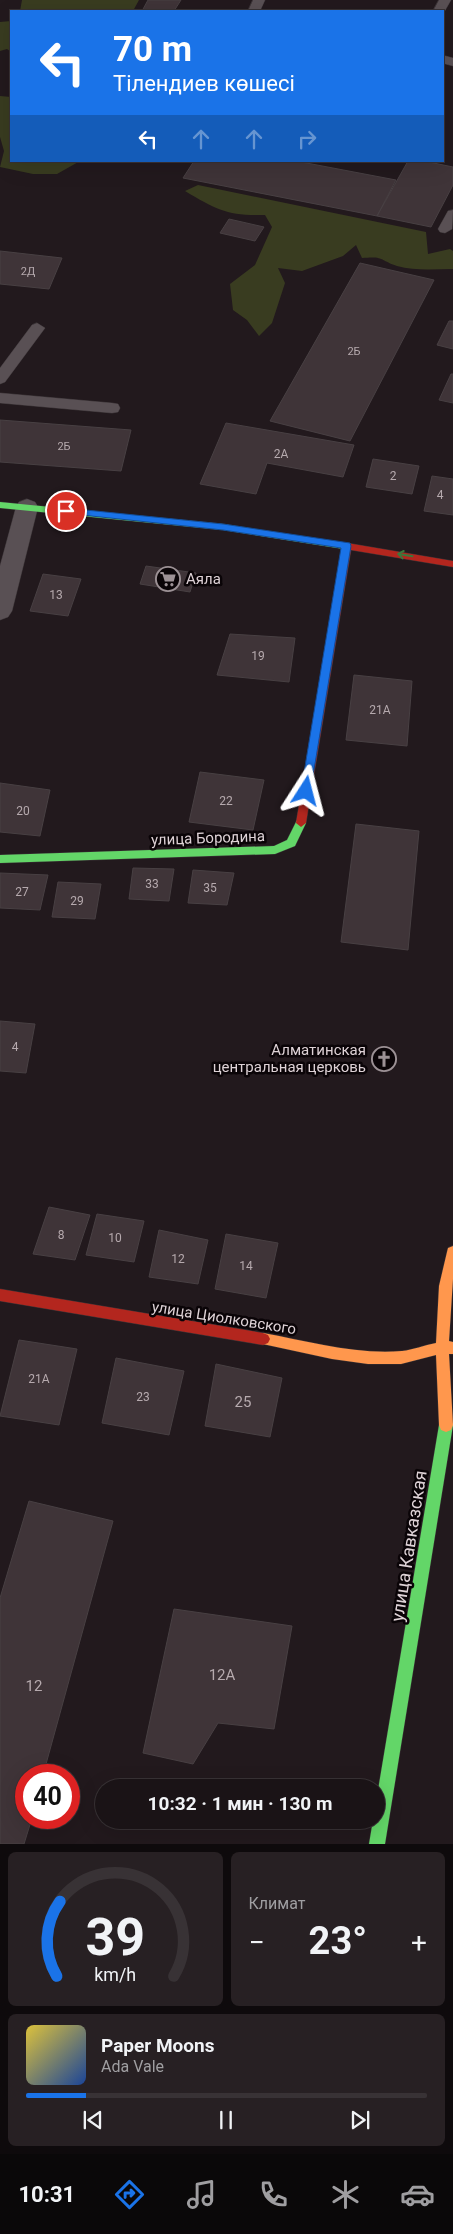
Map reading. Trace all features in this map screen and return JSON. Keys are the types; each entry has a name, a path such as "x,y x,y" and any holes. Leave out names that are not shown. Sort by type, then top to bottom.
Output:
{"street":[{"path":"0,504 223,527 453,564"},
{"path":"0,611 27,507"},
{"name":"улица Бородина","path":"0,859 275,850 291,843 300,829 346,546"},
{"name":"улица Кавказская","path":"377,1844 447,1419 445,1286 453,1252"},
{"name":"улица Циолковского","path":"0,1295 371,1358 402,1358 447,1347"}],"lane":[{"path":"446,229 453,214"},
{"path":"0,379 37,328"},
{"path":"0,398 112,408"}],"green space":[{"path":"22,0 139,0 134,10 20,10"},
{"path":"10,21 10,51 7,49 0,51 0,22"},
{"path":"0,96 10,97 10,162 78,162 57,174 33,174 0,167 4,151 0,137"},
{"path":"198,185 426,232 428,254 450,249 453,251 453,269 411,269 397,266 378,258 362,258 356,245 343,256 302,271 278,268 285,283 272,323 259,336 247,320 233,310 230,284 255,265 272,227 265,215 232,213 206,203 185,191"}],"building":[{"path":"148,0 181,0 175,10 143,10"},
{"path":"193,162 301,162 396,180 377,216 183,178"},
{"path":"407,162 429,162 453,167 453,185 431,227 377,216"},
{"path":"229,219 264,227 255,241 220,233"},
{"path":"0,251 62,258 49,289 0,284"},
{"path":"360,263 434,280 350,441 270,421"},
{"path":"449,321 453,321 453,349 437,345"},
{"path":"451,374 453,374 453,403 439,400"},
{"path":"0,420 131,430 121,471 0,462"},
{"path":"226,423 354,445 343,477 267,463 256,494 200,484"},
{"path":"373,459 419,466 412,494 366,487"},
{"path":"432,476 453,479 453,515 424,511"},
{"name":"Аяла","path":"146,566 196,573 190,592 140,584"},
{"path":"43,574 81,579 68,616 30,611"},
{"path":"230,634 295,638 289,682 217,675"},
{"path":"354,675 412,681 407,746 346,740"},
{"path":"200,772 264,780 253,830 189,822"},
{"path":"0,783 50,790 40,836 0,832"},
{"path":"356,824 419,831 408,950 341,942"},
{"path":"133,868 174,869 169,901 129,899"},
{"path":"193,870 234,873 227,905 188,903"},
{"path":"0,873 48,875 40,910 0,908"},
{"path":"58,882 101,884 95,919 52,917"},
{"path":"0,1021 35,1024 26,1073 0,1071"},
{"path":"49,1207 90,1215 75,1260 33,1254"},
{"path":"97,1214 144,1221 134,1262 86,1255"},
{"path":"159,1230 208,1240 198,1284 149,1277"},
{"path":"226,1234 278,1243 266,1298 215,1289"},
{"path":"19,1340 77,1349 59,1425 0,1416"},
{"path":"116,1358 184,1371 169,1435 102,1423"},
{"path":"216,1364 282,1378 270,1437 205,1426"},
{"path":"29,1501 113,1521 46,1764 15,1764 15,1829 29,1829 24,1844 0,1844 0,1598"},
{"path":"174,1609 292,1626 274,1729 218,1723 193,1764 143,1753"}],"traffic: fast":[{"path":"0,505 223,527 350,547"},
{"path":"0,859 275,850 291,843 301,823"},
{"path":"377,1844 446,1425"}],"traffic: slow":[{"path":"446,1425 442,1346 445,1286 453,1252"},
{"path":"263,1339 350,1355 385,1358 408,1357 439,1348 453,1348"}],"traffic: jam":[{"path":"301,823 347,546"},
{"path":"350,547 453,564"},
{"path":"0,1295 263,1339"}],"place":[{"name":"Аяла","path":"168,579"},
{"name":"Алматинская центральная церковь","path":"384,1059"}],"route":[{"path":"66,511 223,527 346,546 306,791"}]}
